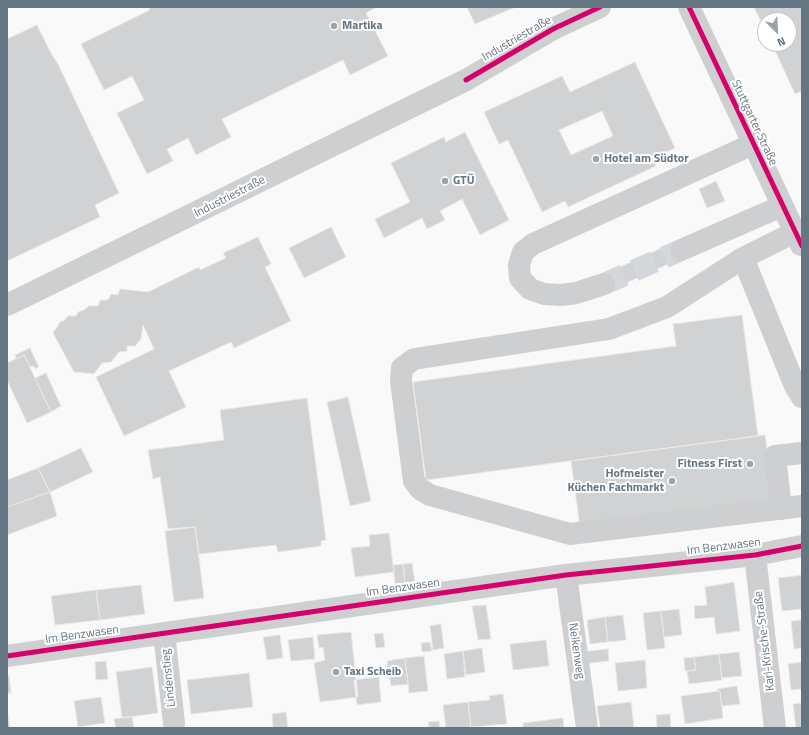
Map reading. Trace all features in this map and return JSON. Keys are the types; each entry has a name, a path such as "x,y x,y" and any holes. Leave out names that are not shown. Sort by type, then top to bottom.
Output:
{"street":[{"name":"Industriestraße","path":"7,305 466,80 507,66 553,29 600,7"},
{"name":"Stuttgarter Straße","path":"689,7 782,206 799,239"},
{"path":"604,284 576,293 561,295 544,294 530,289 520,278 519,265 523,252 533,244 753,144"},
{"path":"680,250 782,206"},
{"path":"799,239 743,258 667,306 609,329 414,359 402,368 401,381 414,481 420,490 430,495 570,534 802,506"},
{"path":"743,258 795,386 802,397"},
{"path":"781,509 775,456 802,453"},
{"name":"Im Benzwasen","path":"7,656 566,575 755,555 802,546"},
{"name":"Karl-Krische-Straße","path":"755,555 775,728"},
{"name":"Nelkenweg","path":"566,575 587,728"},
{"name":"Lindenstieg","path":"164,633 174,723"}],"building":[{"path":"148,7 377,7 366,13 388,56 350,75 343,60 222,119 231,137 196,155 188,138 167,149 173,161 147,174 117,113 144,100 132,76 104,90 81,44 150,10"},
{"path":"467,7 516,7 475,24"},
{"path":"754,7 802,7 802,91 795,94 776,52 797,52 797,12 757,12 757,13"},
{"path":"37,25 58,64 119,193 95,205 100,217 7,261 7,39"},
{"path":"635,62 675,148 653,158 656,166 568,207 565,201 542,212 508,140 499,144 484,112 562,76 570,92","holes":["602,111 613,136 571,155 559,130"]},
{"name":"GTÜ","path":"465,132 509,220 480,235 462,199 440,211 445,220 427,229 422,218 384,238 375,219 410,202 391,163 444,137 446,142"},
{"path":"716,181 725,201 707,208 699,189"},
{"path":"331,227 346,257 304,278 289,248"},
{"path":"258,237 271,264 265,267 291,321 234,348 231,342 169,371 186,407 124,436 96,377 154,349 143,325 141,339 135,346 127,346 127,351 119,352 111,362 102,363 94,374 74,372 53,333 61,321 64,321 68,316 76,316 78,312 89,306 98,306 100,300 108,300 111,294 118,295 120,289 148,292 199,267 200,270 226,258 223,253"},
{"path":"677,241 684,257 608,291 601,276"},
{"path":"742,315 758,436 426,480 413,382 676,346 673,324"},
{"path":"30,348 39,367 35,369 34,366 30,367 24,355 16,359 15,355"},
{"path":"24,355 51,412 27,423 7,380 7,363"},
{"path":"46,373 61,406 51,412 35,378"},
{"path":"348,397 371,501 350,506 327,402"},
{"path":"307,398 326,540 321,541 321,546 278,552 276,545 199,554 195,527 168,529 160,477 153,479 148,450 224,440 220,410"},
{"name":"Hofmeister Küchen Fachmarkt","path":"765,435 774,501 580,527 571,461"},
{"path":"81,448 93,472 50,492 38,468"},
{"path":"38,468 50,492 7,507 7,480"},
{"path":"50,492 57,516 7,535 7,507"},
{"path":"195,527 204,598 174,602 165,531"},
{"path":"389,533 394,572 355,577 351,548 370,546 369,535"},
{"path":"412,563 415,582 405,583 403,564"},
{"path":"403,564 405,583 395,584 393,565"},
{"path":"802,575 802,609 782,611 778,578"},
{"path":"734,582 740,631 716,634 714,617 695,619 694,606 707,605 705,587"},
{"path":"141,585 145,614 100,620 96,590"},
{"path":"96,590 100,620 55,625 51,596"},
{"path":"486,605 491,639 478,640 472,606"},
{"path":"679,609 682,635 664,637 661,611"},
{"path":"661,611 665,648 647,650 643,613"},
{"path":"623,615 626,640 608,642 605,617"},
{"path":"605,617 608,642 590,644 587,620"},
{"path":"802,620 802,648 794,649 791,621"},
{"path":"441,624 444,648 433,650 430,626"},
{"name":"Taxi Scheib","path":"351,632 358,697 320,702 314,663 325,660 323,647 319,648 317,635"},
{"path":"383,633 385,647 376,648 374,634"},
{"path":"280,635 283,658 267,660 263,637"},
{"path":"313,637 315,659 291,661 288,640"},
{"path":"546,640 549,666 513,670 510,644"},
{"path":"430,642 432,651 422,652 421,643"},
{"path":"482,648 485,672 466,675 463,651"},
{"path":"608,649 609,661 582,664 581,652"},
{"path":"463,651 465,677 447,679 444,654"},
{"path":"739,652 742,676 722,678 719,654"},
{"path":"719,654 722,680 689,684 687,671 696,670 694,657"},
{"path":"424,656 428,691 409,693 405,658"},
{"path":"694,657 696,670 685,671 684,658"},
{"path":"405,658 408,684 391,686 387,661"},
{"path":"645,660 647,688 618,691 615,663"},
{"path":"106,661 108,679 96,680 95,662"},
{"path":"802,662 802,689 791,690 788,664"},
{"path":"152,667 158,713 122,718 116,672"},
{"path":"249,673 253,707 191,714 187,680"},
{"path":"9,676 11,693 7,693 7,677"},
{"path":"379,677 381,702 357,705 354,680"},
{"path":"737,686 740,704 722,706 720,691 717,691 717,689"},
{"path":"720,691 723,718 685,724 681,696"},
{"path":"503,694 507,724 471,727 468,702 490,700 489,696"},
{"path":"101,697 105,723 78,727 74,701"},
{"path":"468,702 471,727 446,728 443,705"},
{"path":"631,702 634,728 600,728 597,706"},
{"path":"802,703 802,728 796,728 793,704"},
{"path":"7,709 10,727 7,728"},
{"path":"286,712 288,728 273,728 272,714"},
{"path":"670,714 671,728 657,728 656,715"},
{"path":"132,716 134,728 116,728 114,719"},
{"path":"563,718 564,728 523,728 523,723"},
{"path":"439,721 440,728 429,728 428,722"}],"tunnel":[{"path":"604,284 681,250"}],"cycle path":[{"path":"466,80 553,29 600,7"},
{"path":"689,7 802,246"},
{"path":"7,656 566,575 755,555 802,546"}],"place":[{"name":"Martika","path":"334,26"},
{"name":"Hotel am Südtor","path":"596,159"},
{"name":"GTÜ","path":"445,181"},
{"name":"Fitness First","path":"750,464"},
{"name":"Hofmeister Küchen Fachmarkt","path":"672,481"},
{"name":"Taxi Scheib","path":"336,672"}]}
